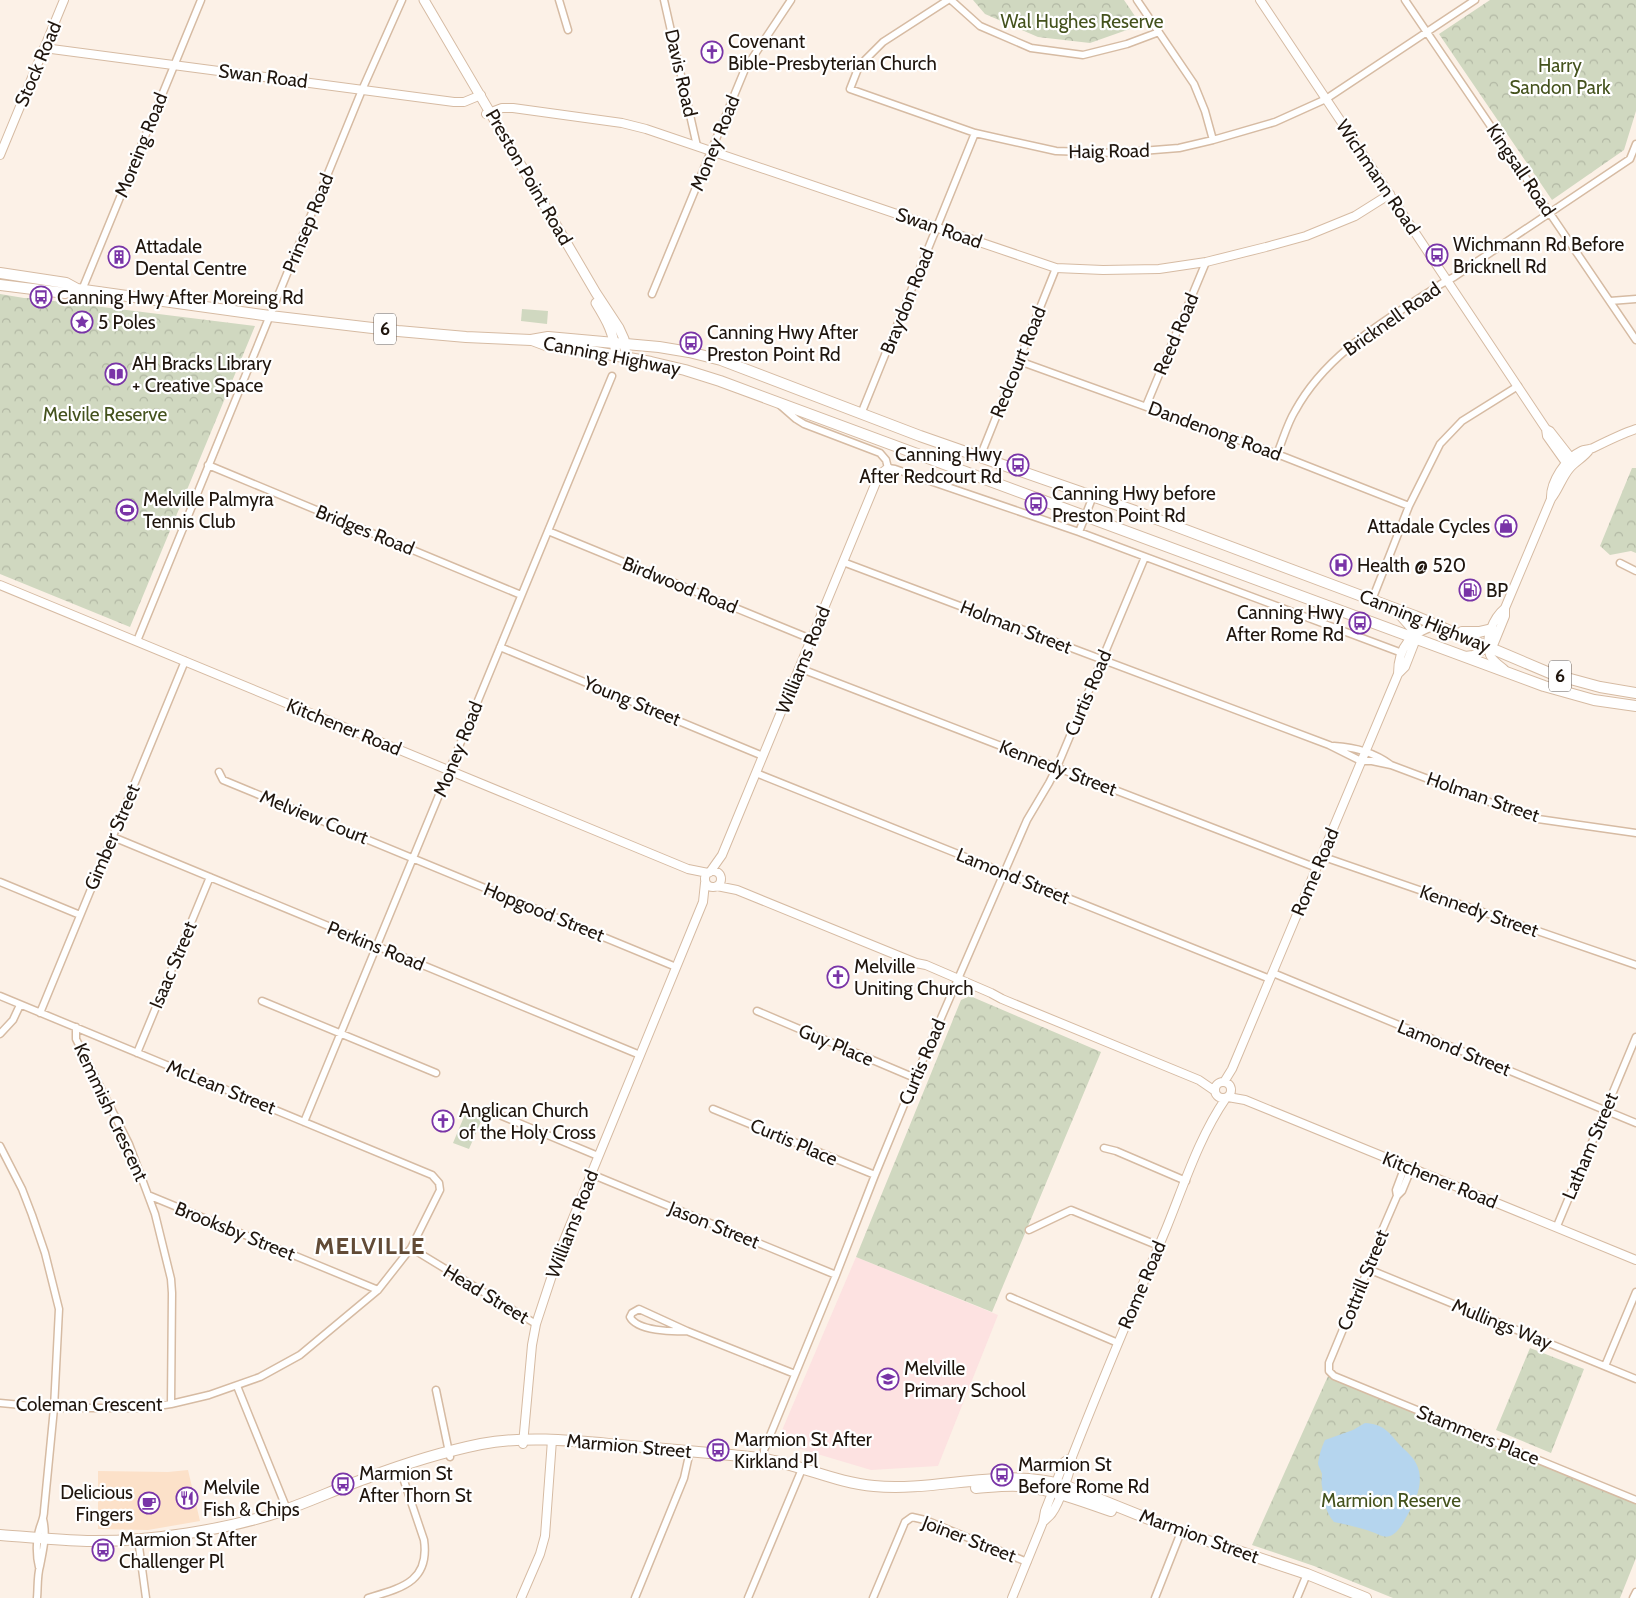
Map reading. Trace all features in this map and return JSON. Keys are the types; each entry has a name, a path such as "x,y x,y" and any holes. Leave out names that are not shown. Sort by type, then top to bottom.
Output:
{"main road":[{"name":"Preston Point Road","path":"419,0 489,113 620,343 621,356"},
{"name":"Preston Point Road","path":"424,0 478,96"},
{"name":"Canning Highway","path":"0,273 66,283 79,289 270,316 466,337 531,340 548,336 689,352 738,366 861,414 1093,496 1392,607 1456,632 1552,674 1600,687 1636,693"},
{"name":"Canning Highway","path":"0,285 65,293 79,289"},
{"name":"Canning Highway","path":"531,340 548,346 621,356 685,370 777,402 1571,695 1636,706"},
{"path":"685,370 689,352"},
{"path":"1456,632 1479,632 1492,629"},
{"name":"Marmion Street","path":"0,1535 88,1546 138,1542 233,1530 287,1512 400,1469 484,1444 523,1441 763,1461 802,1471 845,1487 876,1492 911,1492 1014,1486 1058,1489 1142,1522 1306,1576 1366,1598"},
{"name":"Marmion Street","path":"0,1540 41,1541"},
{"name":"Marmion Street","path":"1306,1576 1353,1598"}],"street":[{"name":"Stock Road","path":"0,156 64,0"},
{"name":"Moreing Road","path":"79,289 201,0"},
{"name":"Prinsep Road","path":"136,641 362,90 402,0"},
{"path":"559,0 568,30"},
{"name":"Davis Road","path":"664,0 697,146"},
{"name":"Money Road","path":"652,294 745,70 791,0"},
{"path":"949,0 980,26 1030,48 1083,56 1127,44 1159,32"},
{"name":"Haig Road","path":"949,0 883,42 860,66 850,89 975,133 1056,151 1116,154 1180,148 1274,122 1326,99 1476,0"},
{"path":"1138,0 1194,84 1205,111 1213,140"},
{"name":"Wichmann Road","path":"1260,0 1518,386 1546,429 1547,436 1570,464"},
{"name":"Kingsall Road","path":"1405,0 1636,340"},
{"name":"Swan Road","path":"44,48 460,102 478,96"},
{"name":"Swan Road","path":"489,113 502,108 513,108 622,123 646,129 1056,268 1103,270 1159,269 1206,262 1266,248 1306,236 1355,216 1390,194"},
{"name":"Braydon Road","path":"861,414 975,133"},
{"name":"Bricknell Road","path":"1277,454 1294,411 1328,366 1351,344 1550,214 1630,159 1636,144"},
{"name":"Reed Road","path":"1146,406 1206,262"},
{"name":"Redcourt Road","path":"980,457 1056,268"},
{"path":"1610,301 1636,299"},
{"name":"Dandenong Road","path":"1019,361 1277,454 1409,506"},
{"name":"Money Road","path":"304,1122 612,376"},
{"path":"1372,600 1409,506 1440,444 1462,421 1518,386"},
{"name":"Canning Highway","path":"777,402 804,424 880,453 886,460 888,468 1079,532 1402,653"},
{"path":"1463,656 1473,655 1494,643 1505,616 1505,608 1551,499 1551,490 1570,464 1581,451 1636,429"},
{"name":"Bridges Road","path":"208,465 521,595"},
{"name":"Williams Road","path":"523,1441 532,1345 536,1324 562,1245 703,902 707,877 722,855 879,474 888,468"},
{"path":"1079,532 1093,496"},
{"name":"Birdwood Road","path":"548,531 812,639"},
{"name":"Curtis Road","path":"763,1461 769,1438 915,1078 1027,820 1049,783 1145,557"},
{"name":"Holman Street","path":"843,562 1329,745 1361,761 1391,765 1538,819 1636,833"},
{"path":"1620,563 1636,571"},
{"name":"Kitchener Road","path":"0,585 707,877"},
{"path":"1392,607 1411,628 1413,637"},
{"path":"1505,608 1498,613 1487,640 1490,655 1509,673"},
{"name":"Rome Road","path":"1012,1598 1043,1522 1044,1511 1058,1489 1064,1462 1072,1457 1214,1115 1223,1088 1366,752 1398,674 1398,665 1406,641 1426,628 1439,625"},
{"name":"Rome Road","path":"1398,674 1405,667 1414,644 1413,637"},
{"name":"Young Street","path":"500,647 763,756"},
{"name":"Gimber Street","path":"40,1013 185,661"},
{"name":"Kennedy Street","path":"799,668 1317,868"},
{"name":"Holman Street","path":"1329,745 1366,752 1391,765"},
{"name":"Melview Court","path":"219,772 223,780 413,858"},
{"name":"Lamond Street","path":"756,773 1004,873 1272,976 1636,1123"},
{"name":"Perkins Road","path":"112,837 640,1055"},
{"name":"Williams Road","path":"703,902 718,882 722,855"},
{"name":"Kennedy Street","path":"1321,856 1636,965"},
{"name":"Hopgood Street","path":"413,858 676,967"},
{"path":"716,872 718,882 709,886 707,877 716,872"},
{"name":"Isaac Street","path":"137,1053 210,877"},
{"path":"0,882 80,915"},
{"name":"Kitchener Road","path":"718,882 916,963 926,965 958,981 991,993 1002,1000 1223,1088 1245,1100 1408,1168 1557,1226 1636,1260"},
{"name":"McLean Street","path":"0,996 432,1175 439,1182"},
{"path":"262,1001 436,1073"},
{"path":"0,1034 9,1026 20,1005"},
{"name":"Guy Place","path":"757,1012 915,1078"},
{"name":"Kemmish Crescent","path":"76,1027 76,1039 129,1144 148,1195 171,1279 171,1404"},
{"name":"Latham Street","path":"1557,1226 1636,1038"},
{"name":"Rome Road","path":"1214,1115 1231,1093 1223,1088"},
{"name":"Kitchener Road","path":"1227,1097 1245,1100"},
{"name":"Curtis Place","path":"713,1108 875,1175"},
{"path":"502,1116 598,1156"},
{"path":"0,1146 22,1189 32,1215 45,1253 59,1309 54,1408 44,1519 40,1527 41,1541 37,1598"},
{"path":"1104,1148 1116,1151 1186,1181"},
{"name":"Cottrill Street","path":"1329,1363 1380,1242 1381,1233 1397,1196 1402,1191 1408,1168"},
{"name":"Jason Street","path":"591,1174 836,1275"},
{"name":"Coleman Crescent","path":"0,1403 54,1408 145,1408 171,1404 260,1378 300,1355 378,1290 411,1248 438,1197 440,1190 439,1182"},
{"name":"Brooksby Street","path":"148,1195 378,1290"},
{"path":"1029,1230 1071,1210 1159,1246"},
{"name":"Head Street","path":"411,1248 536,1324"},
{"name":"Mullings Way","path":"1368,1269 1636,1379"},
{"path":"1605,1366 1636,1292"},
{"path":"1010,1298 1118,1343"},
{"path":"687,1331 677,1332 640,1327 630,1317 632,1313 639,1309 687,1331 795,1374"},
{"name":"Stammers Place","path":"1329,1363 1329,1371 1334,1376 1636,1500"},
{"path":"237,1386 287,1512"},
{"path":"436,1390 449,1454"},
{"path":"521,1598 540,1554 545,1536 552,1443"},
{"path":"635,1598 684,1478 690,1454"},
{"path":"368,1598 408,1584 416,1576 423,1563 424,1540 400,1469"},
{"path":"748,1598 802,1471"},
{"name":"Joiner Street","path":"873,1598 905,1522 912,1517 925,1520 1027,1562"},
{"path":"1155,1598 1180,1535"},
{"path":"138,1542 146,1598"},
{"path":"1297,1598 1306,1576"},
{"path":"1633,1598 1636,1592"}],"shaded area":[{"name":"Melville Primary School","path":"856,1257 998,1315 938,1466 871,1470 777,1442"},
{"path":"188,1470 200,1521 148,1530 98,1529 98,1471 168,1472"}],"green space":[{"name":"Wal Hughes Reserve","path":"973,0 1124,0 1141,25 1090,43 1038,37 985,14"},
{"name":"Harry Sandon Park","path":"1490,0 1636,0 1636,111 1624,150 1552,200 1439,34"},
{"name":"Melvile Reserve","path":"0,294 255,326 130,627 0,574"},
{"path":"522,309 548,311 547,324 521,321"},
{"path":"1632,468 1636,468 1636,553 1631,551 1610,555 1600,546"},
{"path":"970,996 1101,1052 992,1312 856,1257 961,1000"},
{"path":"466,1112 482,1119 469,1149 453,1143"},
{"path":"1530,1348 1584,1369 1551,1453 1496,1430"},
{"name":"Marmion Reserve","path":"1328,1376 1636,1504 1636,1558 1620,1598 1393,1598 1314,1566 1252,1545"}],"water":[{"path":"1365,1423 1376,1425 1388,1432 1410,1455 1419,1470 1420,1478 1415,1501 1400,1528 1388,1537 1334,1522 1324,1500 1322,1474 1318,1463 1325,1440 1353,1430"}],"place":[{"name":"Covenant Bible-Presbyterian Church","path":"712,52"},
{"name":"Wichmann Rd Before Bricknell Rd","path":"1437,255"},
{"name":"Attadale Dental Centre","path":"119,257"},
{"name":"Canning Hwy After Moreing Rd","path":"41,297"},
{"name":"5 Poles","path":"82,322"},
{"name":"Canning Hwy After Preston Point Rd","path":"691,343"},
{"name":"AH Bracks Library + Creative Space","path":"116,374"},
{"name":"Canning Hwy After Redcourt Rd","path":"1018,465"},
{"name":"Canning Hwy before Preston Point Rd","path":"1036,504"},
{"name":"Melville Palmyra Tennis Club","path":"127,510"},
{"name":"Attadale Cycles","path":"1506,526"},
{"name":"Health @ 520","path":"1341,565"},
{"name":"BP","path":"1470,590"},
{"name":"Canning Hwy After Rome Rd","path":"1360,623"},
{"name":"Melville Uniting Church","path":"838,977"},
{"name":"Anglican Church of the Holy Cross","path":"443,1121"},
{"name":"Melville Primary School","path":"888,1379"},
{"name":"Marmion St After Kirkland Pl","path":"718,1450"},
{"name":"Marmion St Before Rome Rd","path":"1002,1475"},
{"name":"Marmion St After Thorn St","path":"343,1484"},
{"name":"Melvile Fish & Chips","path":"187,1498"},
{"name":"Delicious Fingers","path":"149,1503"},
{"name":"Marmion St After Challenger Pl","path":"103,1550"}],"district":[{"name":"MELVILLE","path":"370,1245"}]}
